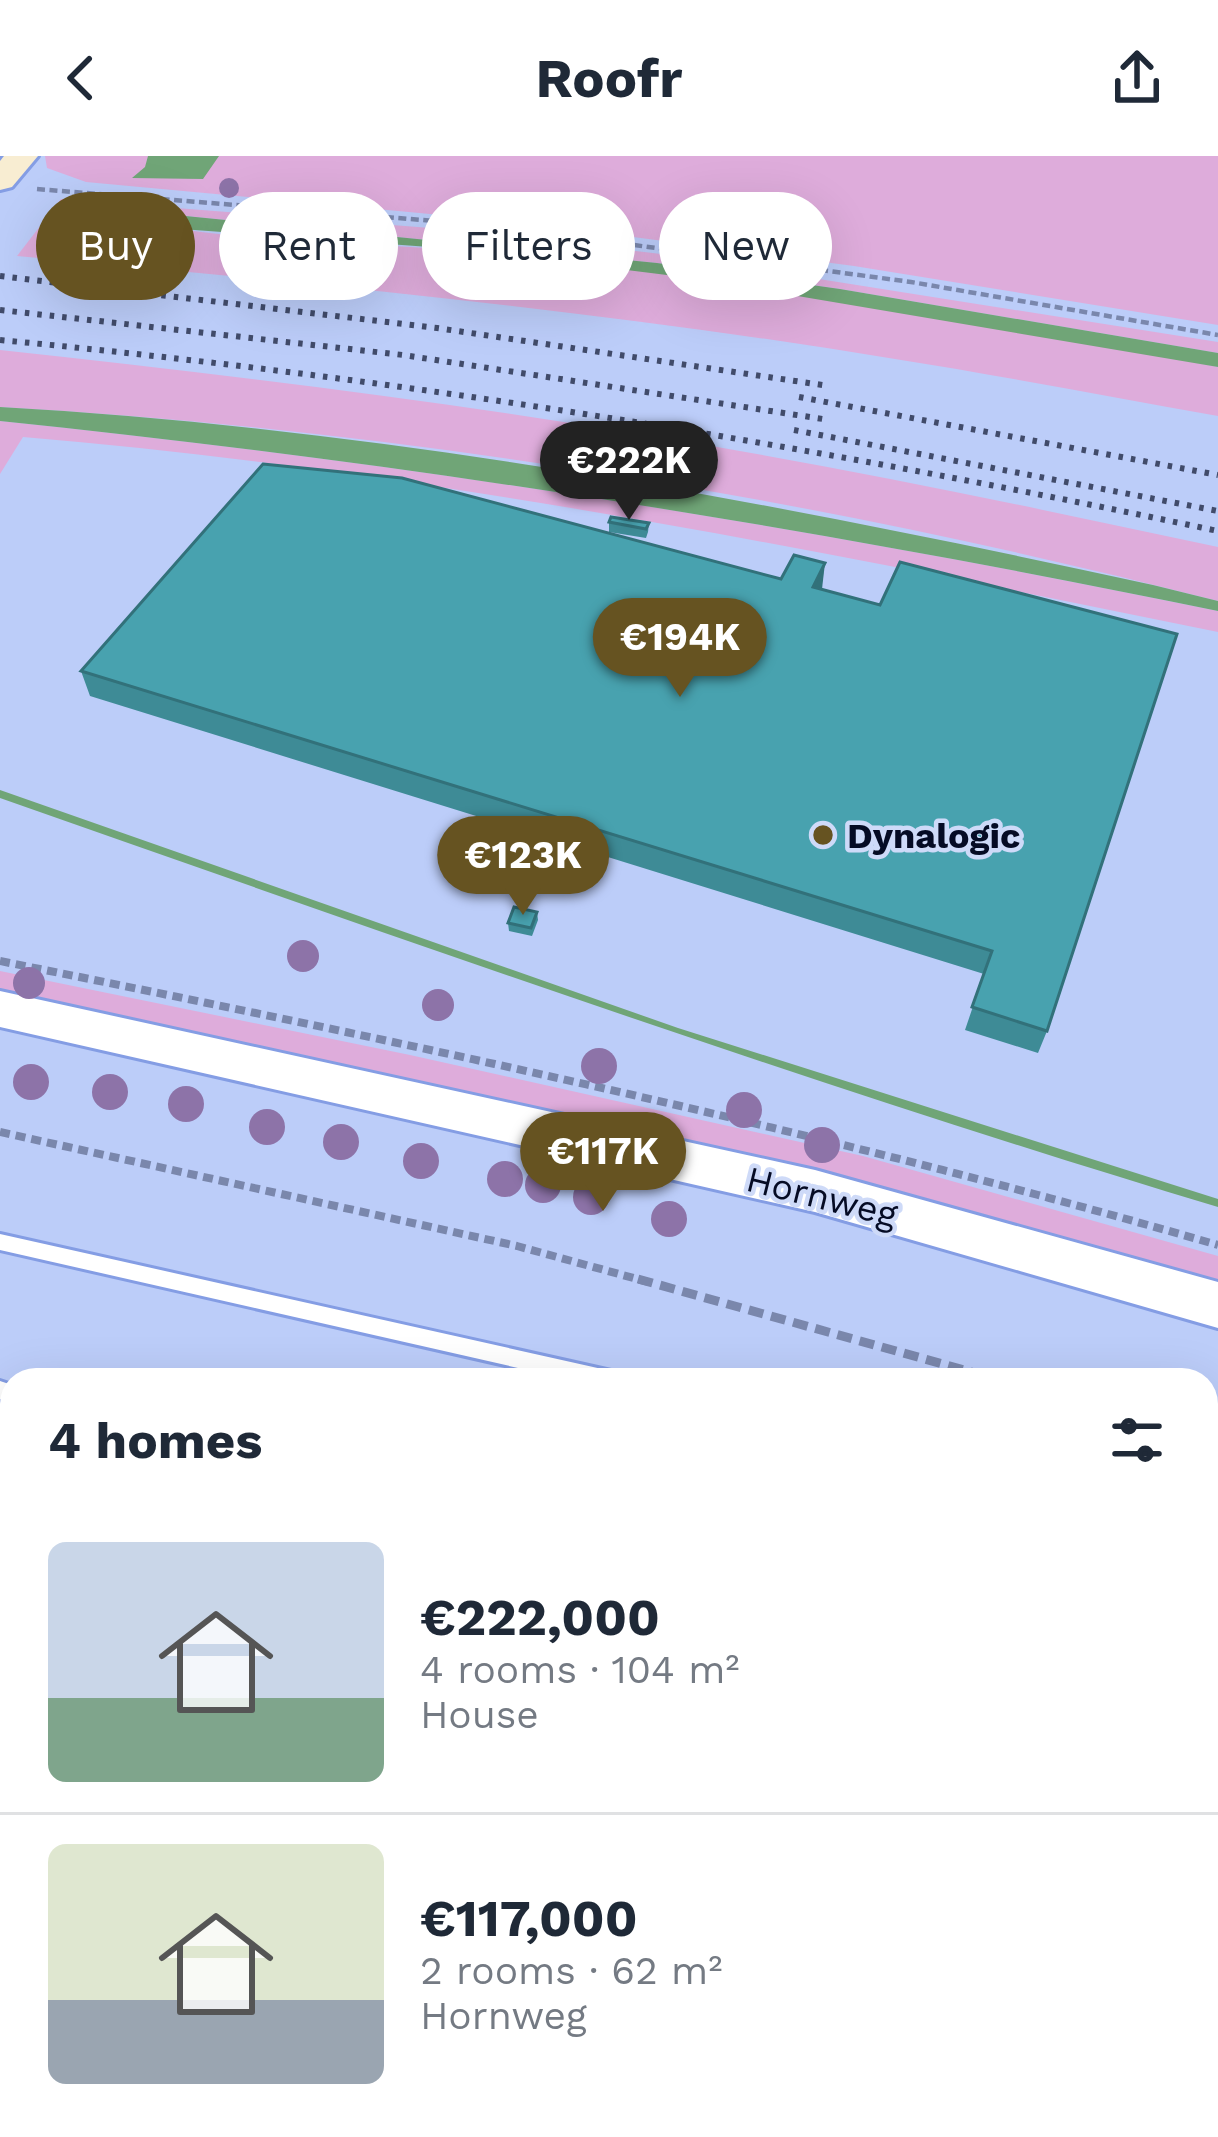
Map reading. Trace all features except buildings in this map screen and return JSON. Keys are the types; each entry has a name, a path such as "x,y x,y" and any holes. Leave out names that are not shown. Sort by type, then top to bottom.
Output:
{"main road":[{"path":"0,180 22,156"}],"street":[{"name":"Hornweg","path":"0,1010 815,1191 1218,1305"},
{"name":"Hornweg","path":"0,1044 798,1212 1218,1336"}],"lane":[{"path":"0,1242 558,1368"}],"path":[{"path":"36,190 57,188 550,233 911,282 1218,335"},
{"name":"Hornweg","path":"0,962 701,1108 912,1160 1218,1245"},
{"path":"0,1132 518,1246 957,1368"}],"shaded area":[{"path":"45,156 1218,156 1218,325 832,263 832,192 659,192 659,240 635,237 635,192 422,192 422,213 398,211 398,192 219,194 86,182 47,168"},
{"path":"148,156 219,156 203,179 132,178 145,167"},
{"path":"195,210 219,211 219,219 195,217"},
{"path":"195,217 219,219 219,232 195,230"},
{"path":"398,225 422,227 422,240 398,237"},
{"path":"36,231 36,258 17,256"},
{"path":"195,231 219,234 219,276 195,273"},
{"path":"398,237 422,240 422,246 398,245"},
{"path":"398,247 422,248 422,296 398,294"},
{"path":"635,251 659,254 657,263 635,261"},
{"path":"635,261 659,263 659,274 635,271"},
{"path":"635,270 659,273 659,300 832,300 1218,367 1218,416 786,342 457,300 635,300"},
{"path":"832,281 1218,342 1218,353 832,288"},
{"path":"832,288 840,289 1218,353 1218,367 821,300 832,300"},
{"path":"0,350 559,421 1002,501 1218,547 1218,601 919,531 614,475 306,433 0,407"},
{"path":"0,407 291,432 580,473 867,525 1153,585 1218,601 1218,611 915,552 611,501 306,457 0,421"},
{"path":"0,421 307,457 764,525 1218,611 1218,632 623,517 324,470 23,437 0,474"},
{"path":"0,790 678,1028 1218,1199 1218,1207 606,1009 0,798"},
{"path":"0,971 410,1055 863,1156 1218,1256 1218,1296 0,996"}],"railway":[{"path":"0,276 437,328 829,386"},
{"path":"0,310 403,355 823,419"},
{"path":"0,340 307,374 612,418 1218,531"},
{"path":"799,397 1218,475"},
{"path":"794,430 1218,511"}],"place":[{"name":"Dynalogic","path":"823,835"}]}
